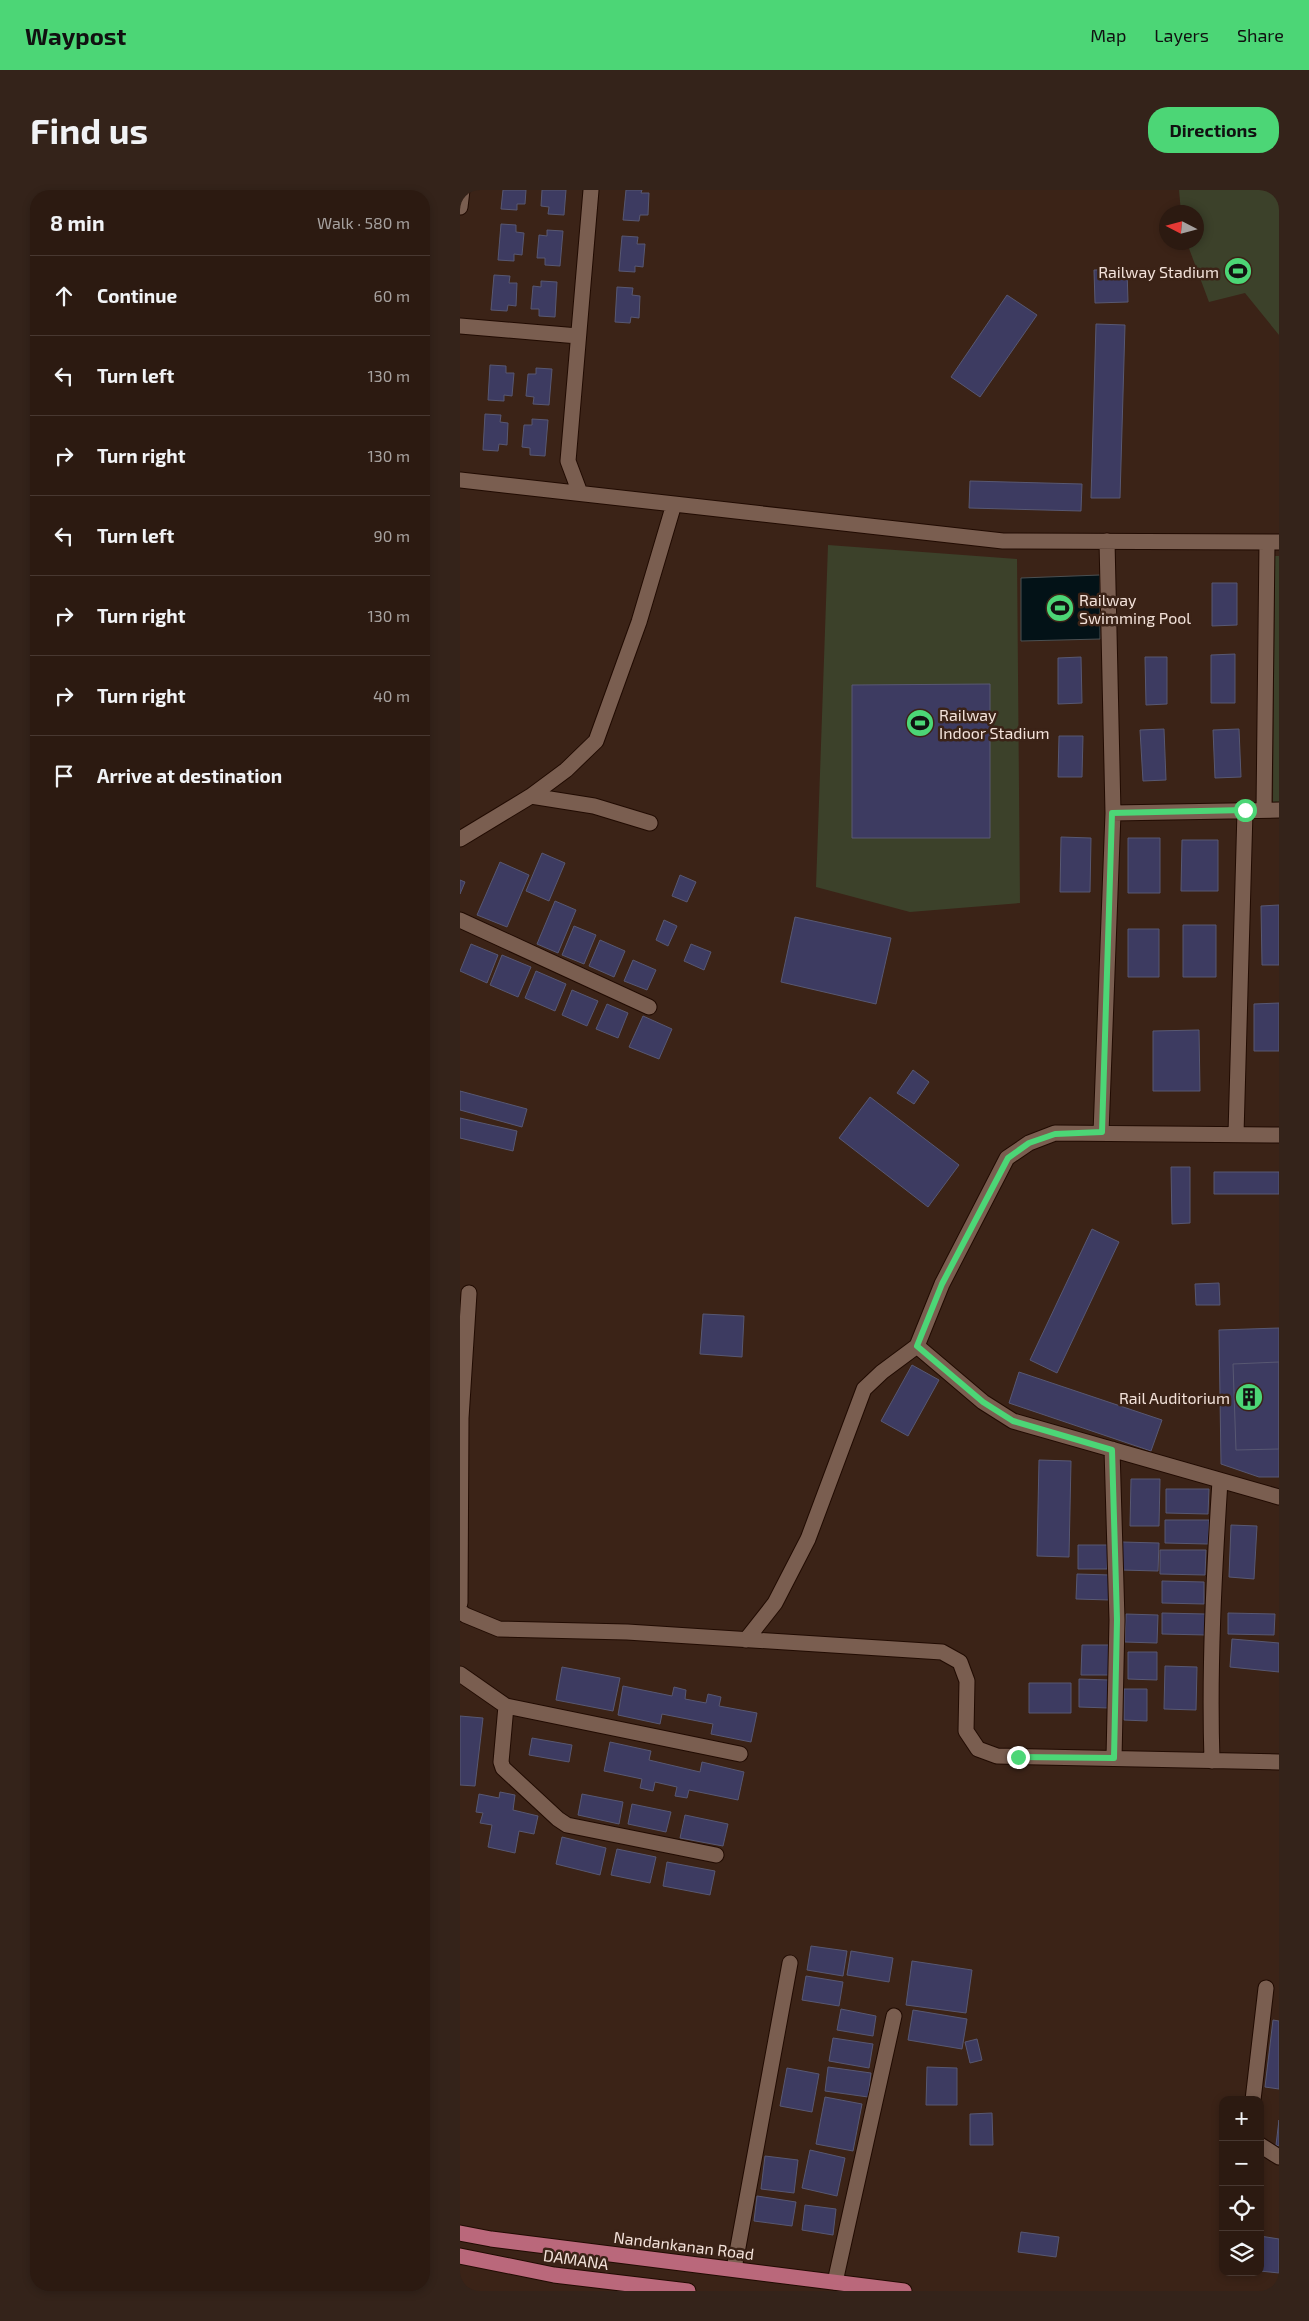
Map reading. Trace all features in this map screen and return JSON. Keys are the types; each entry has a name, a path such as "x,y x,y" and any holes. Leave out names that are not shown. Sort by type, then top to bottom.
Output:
{"main road":[{"name":"Nandankanan Road","path":"460,2233 491,2239 904,2291"},
{"name":"DAMANA","path":"460,2256 554,2275 688,2291"},
{"path":"651,2286 655,2259"}],"street":[{"path":"460,207 462,190"},
{"path":"580,493 568,461 591,190"},
{"path":"460,326 578,336"},
{"path":"460,480 1003,541 1273,542 1272,810 1112,813"},
{"path":"460,839 530,796 566,770 596,741 639,622 674,504"},
{"path":"1102,1132 1112,813 1107,541"},
{"path":"530,796 594,806 650,823"},
{"path":"1236,1134 1245,810"},
{"path":"460,920 649,1007"},
{"path":"746,1640 776,1603 808,1539 864,1389 882,1372 917,1346 942,1284 1008,1158 1029,1143 1055,1134 1102,1132 1279,1135"},
{"path":"460,1603 461,1418 469,1293"},
{"path":"917,1346 983,1402 1013,1421 1279,1497"},
{"path":"1112,1450 1117,1620 1114,1758"},
{"path":"1212,1761 1210,1711 1213,1597 1220,1481"},
{"path":"460,1610 465,1615 499,1629 627,1632 942,1652 960,1662 967,1681 966,1731 978,1748 997,1756 1279,1762"},
{"path":"460,1674 506,1706 740,1754"},
{"path":"506,1706 501,1762 503,1768 558,1819 567,1825 716,1854"},
{"path":"734,2269 790,1963"},
{"path":"1253,2096 1266,1988"},
{"path":"835,2282 894,2016"},
{"path":"1264,2148 1279,2157"}],"green space":[{"name":"Railway Stadium","path":"1179,190 1279,190 1279,335 1245,293 1209,302 1190,250 1204,250 1204,205 1180,205"},
{"name":"Railway Indoor Stadium","path":"828,545 1017,559 1020,903 910,912 816,887"},
{"path":"1275,556 1279,556 1279,802 1273,802"}],"shaded area":[{"name":"Railway Swimming Pool","path":"1100,575 1100,639 1021,641 1021,578"}],"building":[{"path":"503,190 526,190 525,204 517,204 517,210 501,209"},
{"path":"542,190 566,190 564,215 548,214 549,207 541,206"},
{"path":"626,190 642,190 641,193 649,193 648,215 640,215 639,221 623,220"},
{"path":"501,224 516,225 516,232 524,233 522,255 514,254 514,261 498,260"},
{"path":"547,230 563,231 560,266 545,265 545,258 537,258 539,235 547,236"},
{"path":"622,236 638,237 637,244 645,244 643,267 635,266 635,272 619,271"},
{"path":"1127,269 1128,302 1095,303 1094,270"},
{"path":"494,275 510,276 509,283 517,283 516,306 508,305 507,311 491,310"},
{"path":"541,281 557,282 555,317 539,316 539,309 531,309 533,286 541,287"},
{"path":"617,287 633,288 632,295 640,296 639,318 631,317 630,323 615,322"},
{"path":"1007,295 1037,315 980,397 951,377"},
{"path":"1096,324 1125,325 1120,498 1091,498"},
{"path":"490,365 506,366 506,373 514,373 512,396 504,395 504,401 488,400"},
{"path":"536,368 552,369 549,405 533,404 534,397 526,396 528,374 536,374"},
{"path":"485,414 501,415 500,422 508,423 507,445 499,444 498,451 483,450"},
{"path":"532,419 548,420 545,456 530,455 530,448 522,447 524,425 532,425"},
{"path":"970,481 1082,484 1081,511 969,508"},
{"path":"1212,583 1237,583 1237,625 1212,626"},
{"path":"1235,654 1235,703 1211,703 1211,655"},
{"path":"1081,657 1082,703 1058,704 1058,658"},
{"path":"1145,657 1167,657 1167,704 1146,705"},
{"path":"990,684 990,838 852,838 852,685"},
{"path":"1164,729 1166,780 1143,781 1140,730"},
{"path":"1239,729 1241,777 1215,778 1213,730"},
{"path":"1059,736 1083,736 1082,777 1058,777"},
{"path":"1061,837 1091,838 1090,892 1060,892"},
{"path":"1128,838 1160,838 1160,893 1128,893"},
{"path":"1182,840 1218,840 1218,891 1181,891"},
{"path":"542,853 565,863 549,901 526,891"},
{"path":"500,862 529,875 507,927 477,915"},
{"path":"680,875 696,882 687,902 672,896"},
{"path":"460,880 465,882 460,894"},
{"path":"555,901 576,910 558,953 537,944"},
{"path":"1279,905 1279,965 1262,965 1261,906"},
{"path":"795,917 891,938 876,1004 781,982"},
{"path":"664,920 677,926 668,946 656,940"},
{"path":"1183,925 1216,925 1216,977 1183,977"},
{"path":"574,926 596,935 584,964 562,955"},
{"path":"1128,929 1159,929 1159,977 1128,977"},
{"path":"600,940 625,951 614,977 589,966"},
{"path":"471,944 498,955 487,983 460,971"},
{"path":"691,944 711,952 704,970 684,961"},
{"path":"502,955 531,967 518,997 490,985"},
{"path":"633,960 656,970 647,990 624,981"},
{"path":"536,971 566,984 555,1011 525,998"},
{"path":"572,990 598,1001 587,1026 562,1015"},
{"path":"1279,1003 1279,1051 1254,1051 1254,1004"},
{"path":"607,1004 628,1013 618,1038 596,1029"},
{"path":"643,1016 672,1029 659,1059 629,1047"},
{"path":"1199,1030 1200,1091 1153,1091 1153,1031"},
{"path":"913,1070 929,1082 914,1104 897,1093"},
{"path":"460,1091 527,1109 522,1127 460,1110"},
{"path":"870,1097 959,1165 928,1207 839,1138"},
{"path":"460,1118 517,1131 513,1151 460,1138"},
{"path":"1171,1167 1190,1167 1190,1223 1172,1224"},
{"path":"1214,1172 1279,1172 1279,1194 1214,1194"},
{"path":"1092,1229 1119,1242 1057,1373 1030,1360"},
{"path":"1219,1283 1220,1305 1196,1305 1195,1284"},
{"path":"703,1314 744,1316 742,1357 700,1354"},
{"name":"Rail Auditorium","path":"1279,1328 1279,1477 1259,1477 1221,1464 1219,1330"},
{"path":"1279,1362 1279,1449 1236,1450 1233,1364"},
{"path":"912,1365 939,1380 908,1436 881,1421"},
{"path":"1019,1372 1162,1420 1151,1451 1009,1403"},
{"path":"1039,1460 1071,1461 1069,1557 1037,1556"},
{"path":"1131,1479 1160,1479 1159,1526 1130,1526"},
{"path":"1166,1489 1209,1489 1208,1514 1166,1513"},
{"path":"1165,1520 1209,1520 1208,1544 1165,1543"},
{"path":"1231,1525 1257,1526 1254,1579 1229,1577"},
{"path":"1122,1542 1159,1543 1158,1571 1121,1570"},
{"path":"1078,1545 1108,1545 1107,1569 1078,1569"},
{"path":"1160,1550 1206,1550 1205,1575 1160,1574"},
{"path":"1077,1574 1110,1575 1110,1600 1076,1599"},
{"path":"1162,1581 1204,1582 1204,1604 1162,1603"},
{"path":"1162,1613 1206,1614 1206,1635 1162,1634"},
{"path":"1228,1613 1275,1614 1274,1635 1228,1634"},
{"path":"1126,1614 1158,1615 1157,1643 1125,1642"},
{"path":"1232,1639 1279,1643 1279,1672 1230,1667"},
{"path":"1082,1645 1112,1645 1111,1675 1081,1675"},
{"path":"1128,1652 1157,1652 1157,1680 1128,1679"},
{"path":"1165,1666 1197,1667 1196,1710 1164,1709"},
{"path":"562,1667 620,1678 613,1711 556,1700"},
{"path":"1079,1679 1110,1680 1109,1708 1079,1707"},
{"path":"1029,1683 1071,1683 1071,1713 1029,1713"},
{"path":"623,1686 672,1696 674,1687 686,1690 685,1699 706,1703 708,1694 721,1697 719,1706 757,1713 751,1742 711,1734 713,1724 662,1714 660,1724 618,1715"},
{"path":"1124,1689 1147,1689 1147,1721 1124,1720"},
{"path":"460,1716 483,1718 475,1786 460,1785"},
{"path":"532,1738 572,1745 569,1762 529,1755"},
{"path":"610,1742 651,1751 649,1760 700,1772 702,1762 744,1772 738,1800 689,1790 687,1798 675,1796 677,1787 655,1782 653,1791 640,1788 642,1779 604,1771"},
{"path":"500,1792 515,1795 513,1810 538,1816 534,1834 519,1831 515,1853 488,1847 492,1825 480,1823 483,1813 476,1812 479,1794 499,1798"},
{"path":"582,1794 623,1802 619,1824 578,1815"},
{"path":"632,1804 671,1812 666,1832 628,1824"},
{"path":"685,1815 728,1824 723,1846 680,1838"},
{"path":"562,1837 606,1848 600,1875 556,1864"},
{"path":"617,1849 656,1857 650,1883 611,1875"},
{"path":"667,1862 715,1871 710,1895 663,1886"},
{"path":"811,1946 847,1951 843,1976 807,1970"},
{"path":"851,1951 893,1958 889,1982 847,1975"},
{"path":"912,1961 972,1970 966,2013 906,2005"},
{"path":"806,1976 843,1982 839,2006 802,2000"},
{"path":"841,2009 876,2016 873,2036 837,2030"},
{"path":"913,2010 967,2019 962,2049 908,2040"},
{"path":"1273,2020 1279,2021 1279,2089 1265,2087"},
{"path":"833,2038 873,2044 869,2068 829,2061"},
{"path":"977,2039 982,2060 970,2063 965,2042"},
{"path":"828,2067 871,2073 868,2097 825,2091"},
{"path":"927,2067 957,2068 957,2105 926,2105"},
{"path":"787,2068 819,2074 812,2112 780,2106"},
{"path":"825,2097 862,2104 853,2151 816,2144"},
{"path":"992,2113 993,2145 970,2145 970,2114"},
{"path":"1279,2120 1279,2146 1276,2145"},
{"path":"810,2150 845,2158 837,2196 802,2188"},
{"path":"765,2156 798,2160 794,2193 761,2189"},
{"path":"757,2196 796,2202 792,2226 754,2221"},
{"path":"805,2205 836,2209 833,2235 802,2230"},
{"path":"1021,2232 1059,2237 1056,2257 1018,2252"},
{"path":"1264,2237 1279,2239 1279,2273 1264,2271"}],"place":[{"name":"Railway Stadium","path":"1238,271"},
{"name":"Railway Swimming Pool","path":"1060,608"},
{"name":"Railway Indoor Stadium","path":"920,723"},
{"name":"Rail Auditorium","path":"1249,1397"}],"route":[{"path":"1018,1757 1114,1758 1117,1620 1112,1450 1013,1421 983,1402 917,1346 942,1284 1008,1158 1029,1143 1055,1134 1102,1132 1112,813 1245,810"}]}
